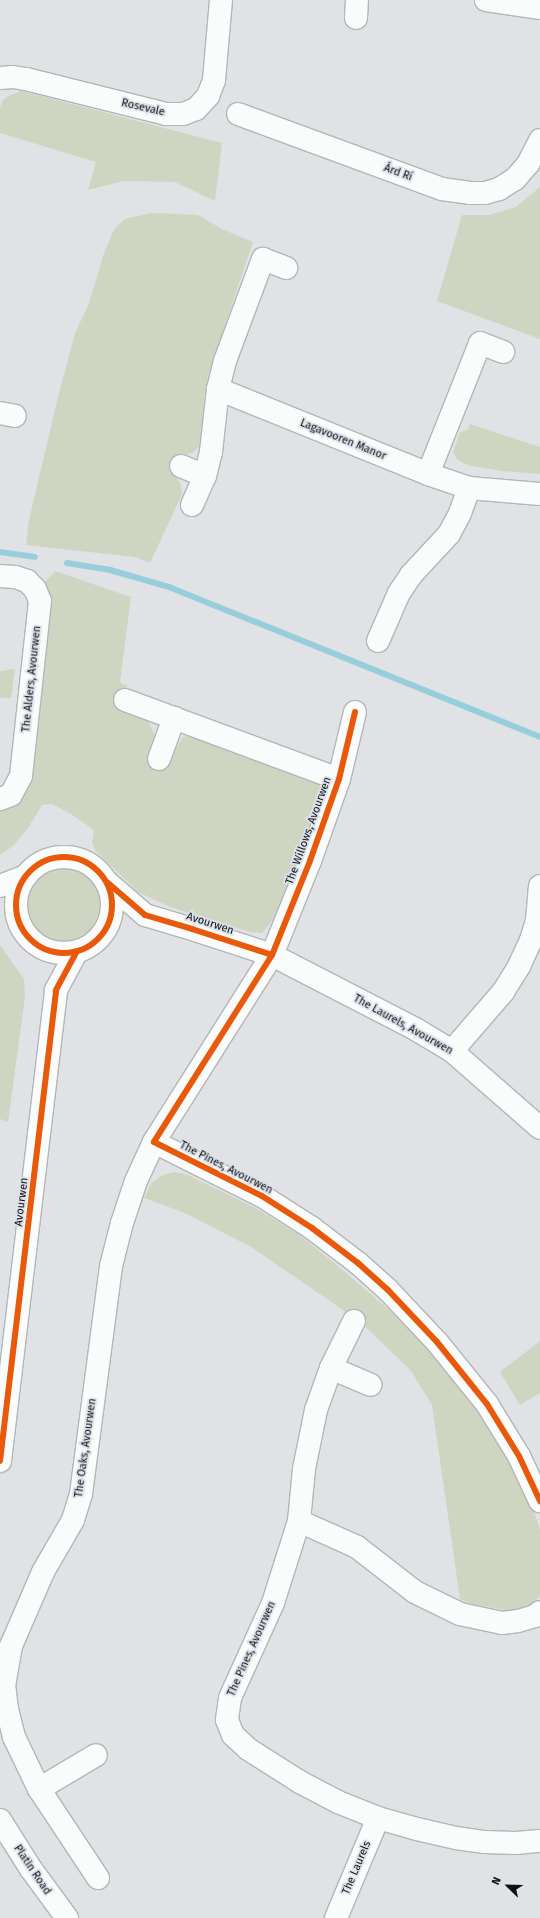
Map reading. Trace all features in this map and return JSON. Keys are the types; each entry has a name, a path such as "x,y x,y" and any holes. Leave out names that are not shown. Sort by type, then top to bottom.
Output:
{"street":[{"name":"Rosevale","path":"0,78 12,77 26,79 166,114 183,114 196,109 208,96 214,80 221,0"},
{"path":"486,0 540,8"},
{"name":"Árd Rí","path":"238,114 442,189 470,193 499,189 514,179 528,164 540,140"},
{"path":"192,505 205,476 211,452 218,389 225,361 263,259 286,268"},
{"path":"428,474 480,343 503,352"},
{"name":"Lagavooren Manor","path":"218,389 428,474 468,488 540,494"},
{"path":"181,466 205,476"},
{"path":"378,641 399,593 411,575 449,534 460,514 468,488"},
{"name":"The Alders, Avourwen","path":"0,576 15,577 26,581 35,589 40,601 21,776 11,795 0,799"},
{"name":"The Willows, Avourwen","path":"125,700 339,779"},
{"name":"The Willows, Avourwen","path":"272,955 310,862 339,779 355,712"},
{"path":"159,759 174,718"},
{"name":"Avourwen","path":"107,882 111,893 111,916 99,937 89,946 77,951 52,951 32,940 20,922 17,910 17,898 20,886 26,876 36,866 48,860 68,857 88,862 107,882 145,915 192,928 272,955"},
{"path":"0,886 26,876"},
{"path":"452,1051 503,992 519,966 531,940 537,920 540,886"},
{"path":"0,907 20,922"},
{"path":"106,927 145,915"},
{"name":"Avourwen","path":"41,946 56,990"},
{"name":"Avourwen","path":"0,1462 56,990 77,951"},
{"path":"154,1142 272,955"},
{"name":"The Laurels, Avourwen","path":"272,955 390,1015 452,1051 540,1128"},
{"name":"The Pines, Avourwen","path":"154,1142 262,1196 312,1228 358,1263 388,1290 437,1342 487,1404 519,1456 540,1501"},
{"name":"The Oaks, Avourwen","path":"98,1878 39,1789 14,1737 7,1710 4,1686 11,1646 43,1572 61,1544 75,1514 81,1494 111,1266 122,1223 136,1181 154,1142"},
{"name":"The Pines, Avourwen","path":"354,1321 331,1368 316,1410 304,1469 299,1521 273,1603 230,1698 227,1720 232,1735 248,1749 300,1782 338,1802 378,1818 417,1830 485,1842 516,1843 540,1840"},
{"path":"331,1368 371,1385"},
{"path":"299,1521 357,1547 415,1592 460,1614 502,1623 518,1622 535,1616 540,1612"},
{"path":"39,1789 96,1756"},
{"name":"The Laurels","path":"336,1918 378,1818"},
{"name":"Platin Road","path":"0,1820 31,1869 67,1918"}],"green space":[{"path":"22,91 222,143 215,201 175,182 124,181 88,190 96,162 0,133 0,108 2,101 8,96"},
{"path":"540,187 540,339 437,301 462,215 489,215 516,207"},
{"path":"151,213 198,215 222,229 253,242 208,376 204,397 204,432 200,445 193,453 175,456 171,469 181,485 182,494 150,563 135,557 26,545 29,520 58,397 75,333 88,306 104,253 114,229 125,219"},
{"path":"470,424 540,447 540,474 502,471 471,466 461,462 456,458 453,452 460,432 468,430"},
{"path":"55,571 131,597 120,682 127,686 120,708 148,720 155,736 151,758 167,764 182,738 192,734 308,775 320,785 323,801 289,890 274,919 262,933 250,932 170,907 138,892 96,851 92,843 94,830 71,814 52,804 42,805 28,828 13,846 0,855 0,809 28,778 51,609 50,595 44,583"},
{"path":"15,669 11,698 0,698 0,671"},
{"path":"63,867 77,870 89,878 97,890 100,904 97,918 89,930 77,938 63,941 49,938 37,930 29,918 26,904 29,890 37,878 49,870"},
{"path":"0,945 24,979 25,997 8,1122 0,1119"},
{"path":"175,1172 188,1175 257,1209 298,1234 408,1326 484,1417 534,1511 540,1530 540,1596 526,1611 506,1610 472,1604 460,1599 432,1405 411,1371 367,1328 251,1247 185,1213 144,1198 152,1182 163,1175"},
{"path":"540,1341 540,1393 520,1405 500,1372"}],"waterway":[{"path":"0,552 35,557"},
{"path":"67,563 110,570 169,587 540,737"}],"cycle path":[{"path":"355,712 339,779 310,861 272,955 154,1142 262,1196 312,1228 358,1263 388,1290 437,1342 487,1404 519,1456 540,1501"},
{"path":"64,857 82,861 98,871 108,887 112,905 108,923 98,939 82,949 64,953 46,949 30,939 20,923 16,905 20,887 30,871 46,861 64,857"},
{"path":"108,883 145,915 272,955"},
{"path":"0,1461 56,990 77,951"}]}
